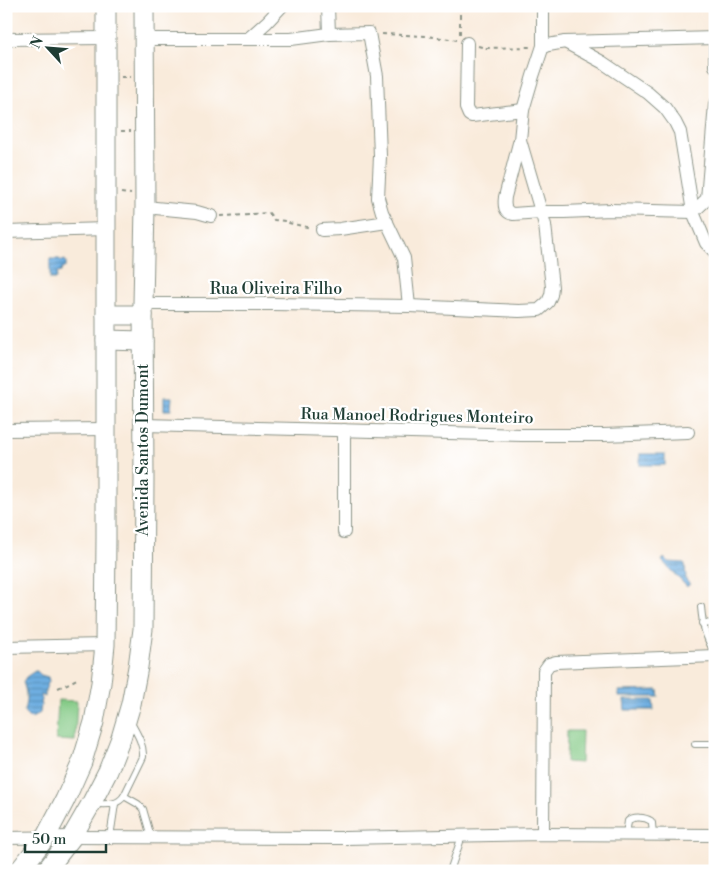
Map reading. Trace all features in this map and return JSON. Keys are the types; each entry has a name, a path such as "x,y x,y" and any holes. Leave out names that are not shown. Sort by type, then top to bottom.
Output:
{"main road":[{"path":"19,871 45,838 82,762 94,722 106,645 106,6"},
{"name":"Avenida Santos Dumont","path":"46,871 72,837 91,804 121,738 138,667 143,629 144,6"},
{"path":"106,315 143,310"},
{"path":"106,340 143,341"}],"street":[{"path":"248,39 282,6"},
{"path":"328,6 329,34"},
{"path":"543,6 543,46 522,110 520,140 504,204 509,213 585,210 693,212 707,199 715,104"},
{"path":"144,39 291,38 329,34 370,33 377,76 380,156 378,198 386,222 404,258 409,306"},
{"path":"543,46 565,42 715,37 715,66"},
{"path":"6,39 106,38"},
{"path":"463,42 466,112 468,115 522,110"},
{"path":"565,42 602,62 648,93 665,108 680,132 693,212 706,243 715,252"},
{"name":"Rua Oliveira Filho","path":"143,310 273,304 539,310 548,302 552,287 545,225 520,140"},
{"path":"144,201 211,216"},
{"path":"322,230 386,222"},
{"path":"6,232 106,230"},
{"name":"Rua Manoel Rodrigues Monteiro","path":"144,425 522,435 603,436 688,432"},
{"path":"6,430 106,429"},
{"path":"344,430 344,532"},
{"path":"6,647 106,645"},
{"path":"543,834 543,689 544,671 547,666 556,662 715,655"},
{"path":"6,838 345,838 543,834 715,835"}],"lane":[{"path":"701,607 705,634 715,655"},
{"path":"702,623 715,624"},
{"path":"91,804 115,804 121,801 143,757 141,744 128,715"},
{"path":"695,744 715,744"},
{"path":"124,796 143,809 151,837"},
{"path":"110,837 115,804"},
{"path":"450,871 462,836"}],"path":[{"path":"460,6 463,42"},
{"path":"106,193 144,201"},
{"path":"211,216 269,213 274,220 322,230"},
{"path":"58,688 79,678"}],"green space":[{"path":"58,700 77,701 75,741 56,740"},
{"path":"567,731 582,731 581,763 566,762"}],"water":[{"path":"50,259 65,260 66,262 66,267 57,273 56,279 50,279"},
{"path":"164,397 172,397 171,410 164,410"},
{"path":"640,454 665,454 665,465 640,465"},
{"path":"664,558 668,562 685,564 686,580 690,584 687,587 662,561"},
{"path":"35,671 48,677 49,681 45,690 45,697 40,694 42,699 40,702 40,713 32,718 28,717 24,711 26,696 23,682 26,677"},
{"path":"658,690 659,697 619,697 619,691"},
{"path":"624,700 653,700 654,710 625,710"}]}
